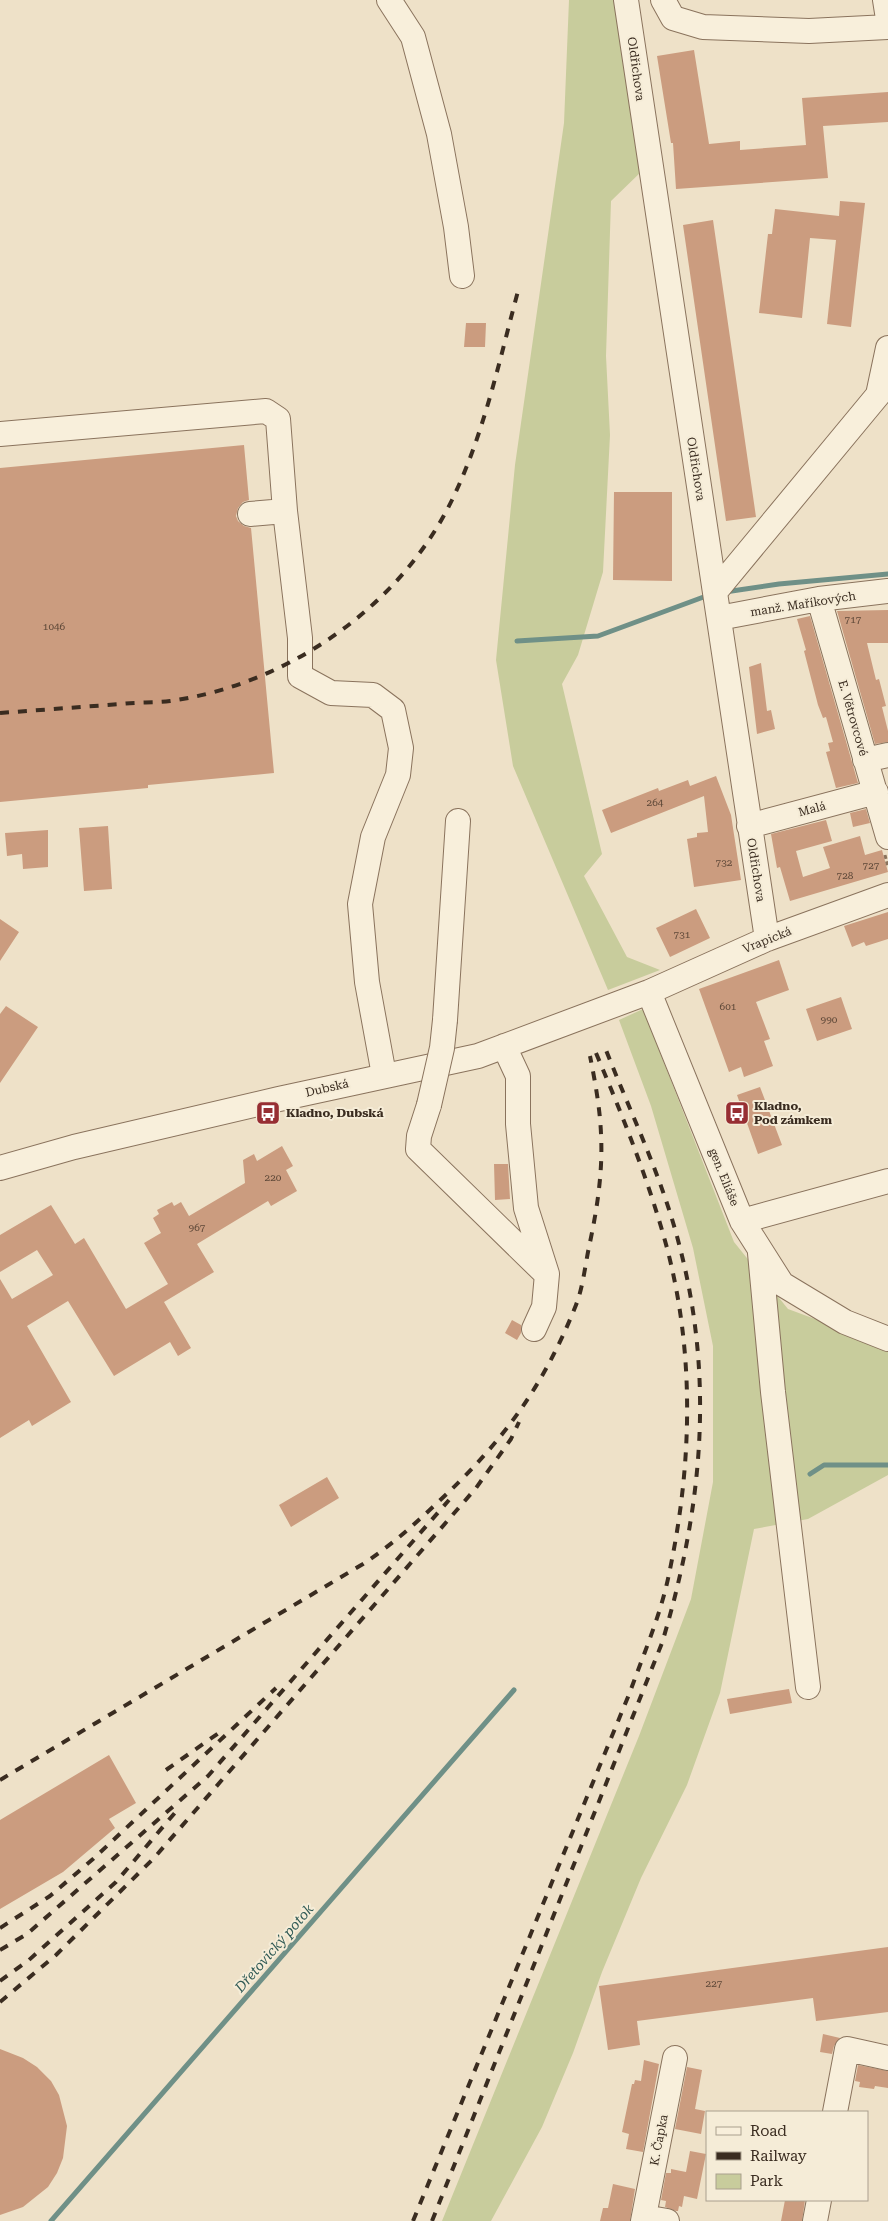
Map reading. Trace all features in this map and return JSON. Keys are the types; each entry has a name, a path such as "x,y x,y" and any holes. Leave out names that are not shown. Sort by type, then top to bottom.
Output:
{"street":[{"path":"389,0 413,37 439,134 456,227 462,276"},
{"name":"Oldřichova","path":"626,0 767,939"},
{"path":"663,0 673,18 703,28 809,31 888,27"},
{"path":"885,0 888,18"},
{"path":"715,592 878,395 888,348"},
{"path":"0,434 266,411 278,419 285,511 300,638 300,676 331,693 373,695 394,710 402,748 398,775 373,837 360,904 367,982 384,1075"},
{"path":"250,514 285,511"},
{"name":"manž. Maříkových","path":"719,618 819,599 888,591"},
{"name":"E. Větrovcové","path":"819,599 888,837"},
{"path":"865,760 888,755"},
{"name":"Malá","path":"749,826 876,792"},
{"path":"458,821 442,1048 429,1106 419,1136 418,1149 547,1274"},
{"name":"Vrapická","path":"649,992 767,939 888,895"},
{"name":"Dubská","path":"0,1168 74,1147 384,1075 478,1056 649,992"},
{"name":"gen. Eliáše","path":"649,992 742,1221 888,1181"},
{"path":"504,1046 518,1076 518,1124 526,1208 547,1274 544,1307 534,1329"},
{"path":"742,1221 782,1284 845,1322 888,1339"},
{"path":"759,1249 772,1392 808,1687"},
{"path":"836,2111 847,2049 888,2058"},
{"name":"K. Čapka","path":"651,2220 675,2058"},
{"path":"815,2221 819,2201"}],"green space":[{"path":"569,0 619,0 643,170 611,201 606,356 610,435 603,572 578,655 562,684 602,854 584,876 627,957 660,970 608,990 513,766 496,660 515,465 564,123"},
{"path":"643,1009 734,1242 788,1309 888,1346 888,1475 808,1519 754,1529 720,1693 687,1785 641,1878 602,1972 573,2053 542,2127 491,2221 442,2221 639,1736 691,1599 713,1482 713,1346 693,1248 651,1106 619,1020"}],"building":[{"path":"694,50 709,144 740,141 740,150 806,145 802,98 888,92 888,122 823,126 828,178 676,189 673,143 671,143 657,56"},
{"path":"840,201 865,203 851,327 827,324 836,240 810,238 802,318 759,313 768,234 772,234 775,209 839,216"},
{"path":"713,220 756,517 726,521 683,225"},
{"path":"466,323 486,323 485,347 464,347"},
{"path":"244,445 249,500 243,502 238,508 236,516 238,521 244,526 251,528 274,773 148,785 148,788 0,802 0,468"},
{"path":"614,492 672,492 672,581 613,580"},
{"path":"888,610 888,643 867,643 876,680 879,679 886,706 882,707 888,731 888,742 875,744 837,611"},
{"path":"810,616 858,783 836,788 826,752 830,751 828,743 833,742 826,717 823,718 818,705 797,619"},
{"path":"761,663 767,711 771,710 775,729 757,734 749,667"},
{"path":"716,776 731,815 741,880 694,887 687,839 697,837 697,833 708,832 704,796 611,833 602,810 658,788 659,791 688,780 690,786"},
{"path":"866,809 870,823 853,827 850,813"},
{"path":"826,820 832,841 796,851 803,877 830,868 823,847 860,836 865,855 882,850 888,872 790,901 780,867 777,868 771,834"},
{"path":"108,826 112,889 84,891 79,828"},
{"path":"48,830 48,867 23,869 22,854 7,856 5,833"},
{"path":"696,909 710,938 670,957 656,928"},
{"path":"888,912 888,939 866,946 864,942 852,947 844,926"},
{"path":"0,919 19,932 0,961"},
{"path":"779,960 789,990 756,1002 770,1039 764,1041 773,1066 744,1077 741,1067 729,1072 699,989"},
{"path":"841,997 852,1029 817,1041 806,1009"},
{"path":"6,1006 38,1027 0,1083 0,1014"},
{"path":"760,1087 782,1145 758,1154 737,1095"},
{"path":"282,1146 293,1166 286,1170 297,1191 271,1206 268,1201 197,1244 214,1272 164,1302 191,1348 178,1356 170,1342 114,1376 68,1301 27,1326 71,1402 32,1426 29,1420 0,1438 0,1279 12,1299 53,1275 37,1250 0,1272 0,1235 51,1205 75,1244 84,1238 126,1309 168,1284 144,1243 161,1233 153,1218 159,1214 157,1210 172,1202 174,1206 181,1202 189,1216 245,1183 243,1160 254,1154 257,1161"},
{"path":"494,1164 508,1164 510,1199 495,1200"},
{"path":"512,1320 521,1325 521,1333 517,1340 505,1333"},
{"path":"327,1477 339,1498 291,1527 279,1505"},
{"path":"789,1689 792,1703 730,1714 727,1699"},
{"path":"109,1755 136,1803 109,1819 115,1828 63,1872 0,1909 0,1820"},
{"path":"888,1947 888,2012 816,2021 813,1998 637,2021 640,2045 608,2050 599,1986"},
{"path":"823,2034 840,2038 834,2046 832,2054 820,2052"},
{"path":"0,2049 23,2058 37,2067 51,2081 59,2095 67,2126 63,2158 57,2173 48,2187 23,2207 0,2215"},
{"path":"644,2060 659,2064 643,2152 626,2149 629,2134 622,2132 632,2084 634,2084 635,2080 641,2081"},
{"path":"858,2065 888,2071 888,2088 875,2086 874,2089 859,2087 860,2082 855,2081"},
{"path":"687,2067 702,2070 695,2109 705,2111 701,2134 675,2129"},
{"path":"690,2151 706,2154 697,2199 684,2196 682,2207 679,2206 678,2211 676,2211 665,2207 666,2201 661,2200 666,2173 671,2173 671,2169 686,2172"},
{"path":"613,2184 635,2189 630,2221 600,2221 603,2208 608,2208"},
{"path":"785,2201 805,2201 802,2221 781,2221"}],"waterway":[{"path":"725,592 779,584 888,574"},
{"path":"517,641 598,636 709,595"},
{"name":"Dřetovický potok","path":"810,1474 824,1465 888,1465"},
{"name":"Dřetovický potok","path":"51,2221 514,1690"}],"railway":[{"path":"0,713 164,702 214,692 256,678 297,659 335,635 371,606 402,574 430,539 452,500 482,424 518,291"},
{"path":"432,2221 662,1643 687,1544 699,1445 700,1395 697,1345 690,1295 679,1244 664,1194 606,1050"},
{"path":"413,2221 630,1692 662,1604 677,1533 686,1452 687,1411 686,1370 676,1288 667,1248 644,1174 596,1053"},
{"path":"0,1780 363,1564 410,1528 459,1482 500,1437 534,1389 549,1363 576,1305 580,1291 597,1205 601,1162 600,1114 590,1056"},
{"path":"0,2002 56,1955 154,1858 476,1488 511,1439 519,1422"},
{"path":"0,1950 27,1934 208,1776 449,1500"},
{"path":"0,1928 50,1896 93,1859 276,1688"},
{"path":"166,1770 223,1730"},
{"path":"0,1981 29,1960 116,1882 179,1808"}],"place":[{"name":"Kladno, Dubská","path":"268,1113"},
{"name":"Kladno, Pod zámkem","path":"737,1113"}]}
